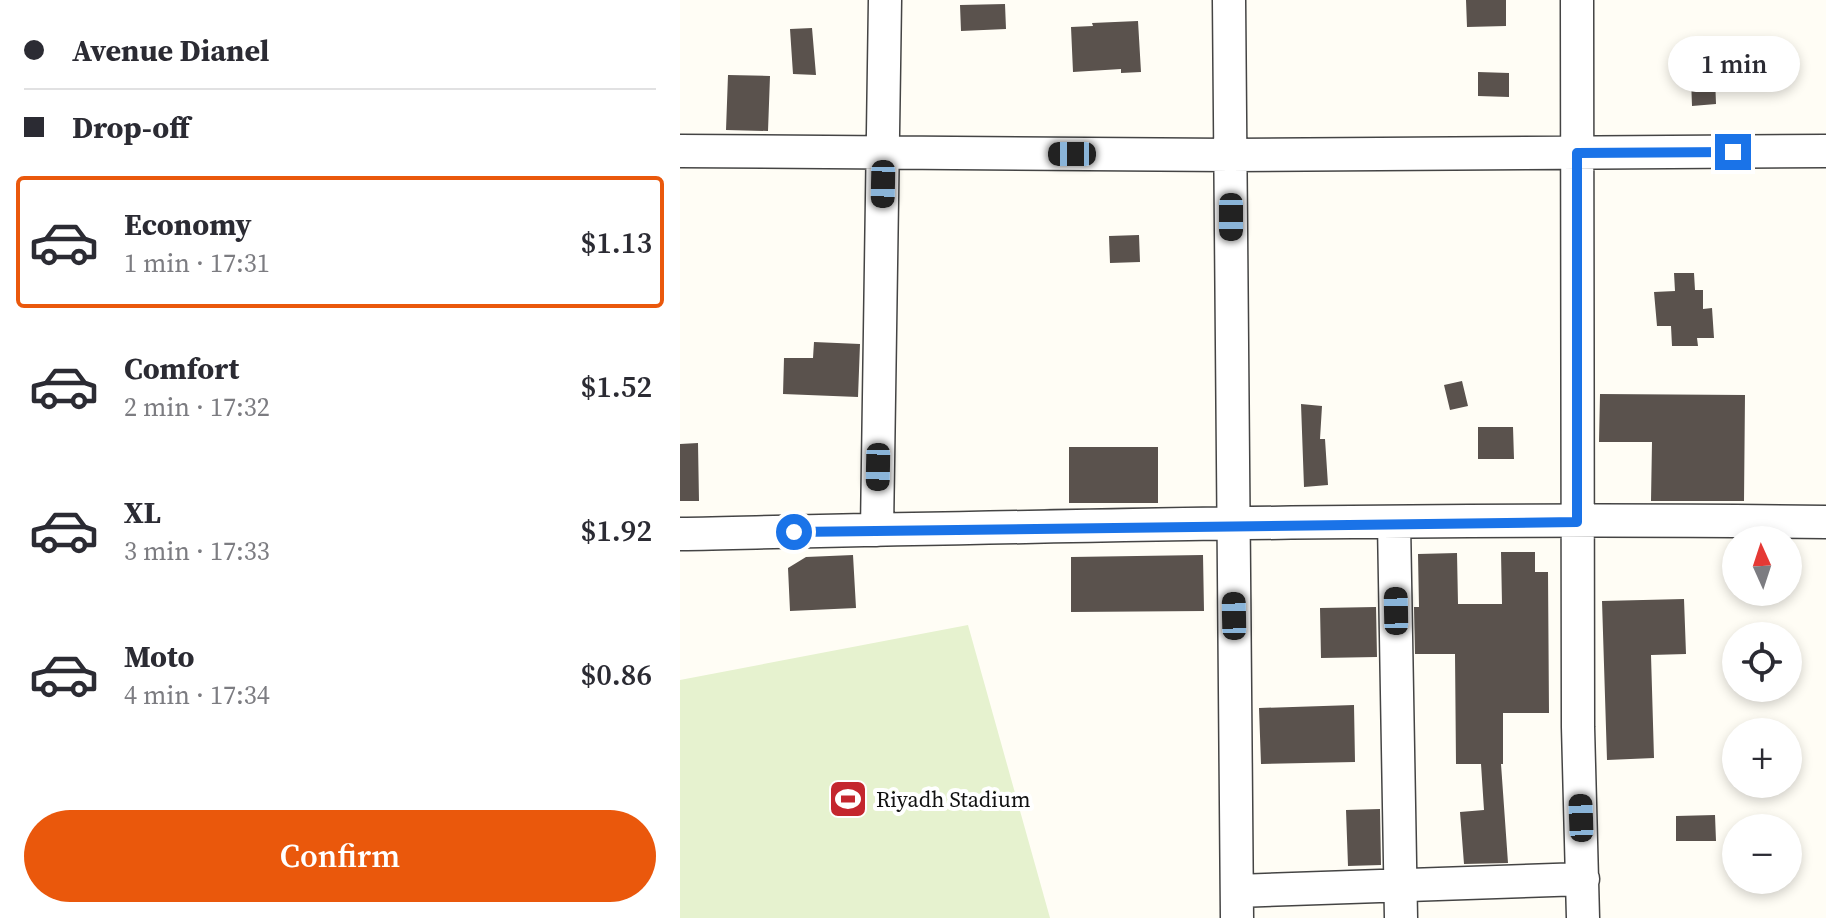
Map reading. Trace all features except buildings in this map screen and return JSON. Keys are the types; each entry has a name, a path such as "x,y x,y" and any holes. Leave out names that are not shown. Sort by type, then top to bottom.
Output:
{"street":[{"path":"877,530 885,0"},
{"path":"1229,0 1237,904 1400,885 1583,879"},
{"path":"1577,0 1578,727 1583,918"},
{"path":"680,151 1230,155 1826,151"},
{"path":"680,534 1394,523 1826,522"},
{"path":"1394,523 1401,918"}],"green space":[{"name":"Riyadh Stadium","path":"968,625 1050,918 680,918 680,680"}],"place":[{"name":"Riyadh Stadium","path":"848,799"}],"route":[{"path":"794,532 1577,522 1577,153 1733,152"}]}
